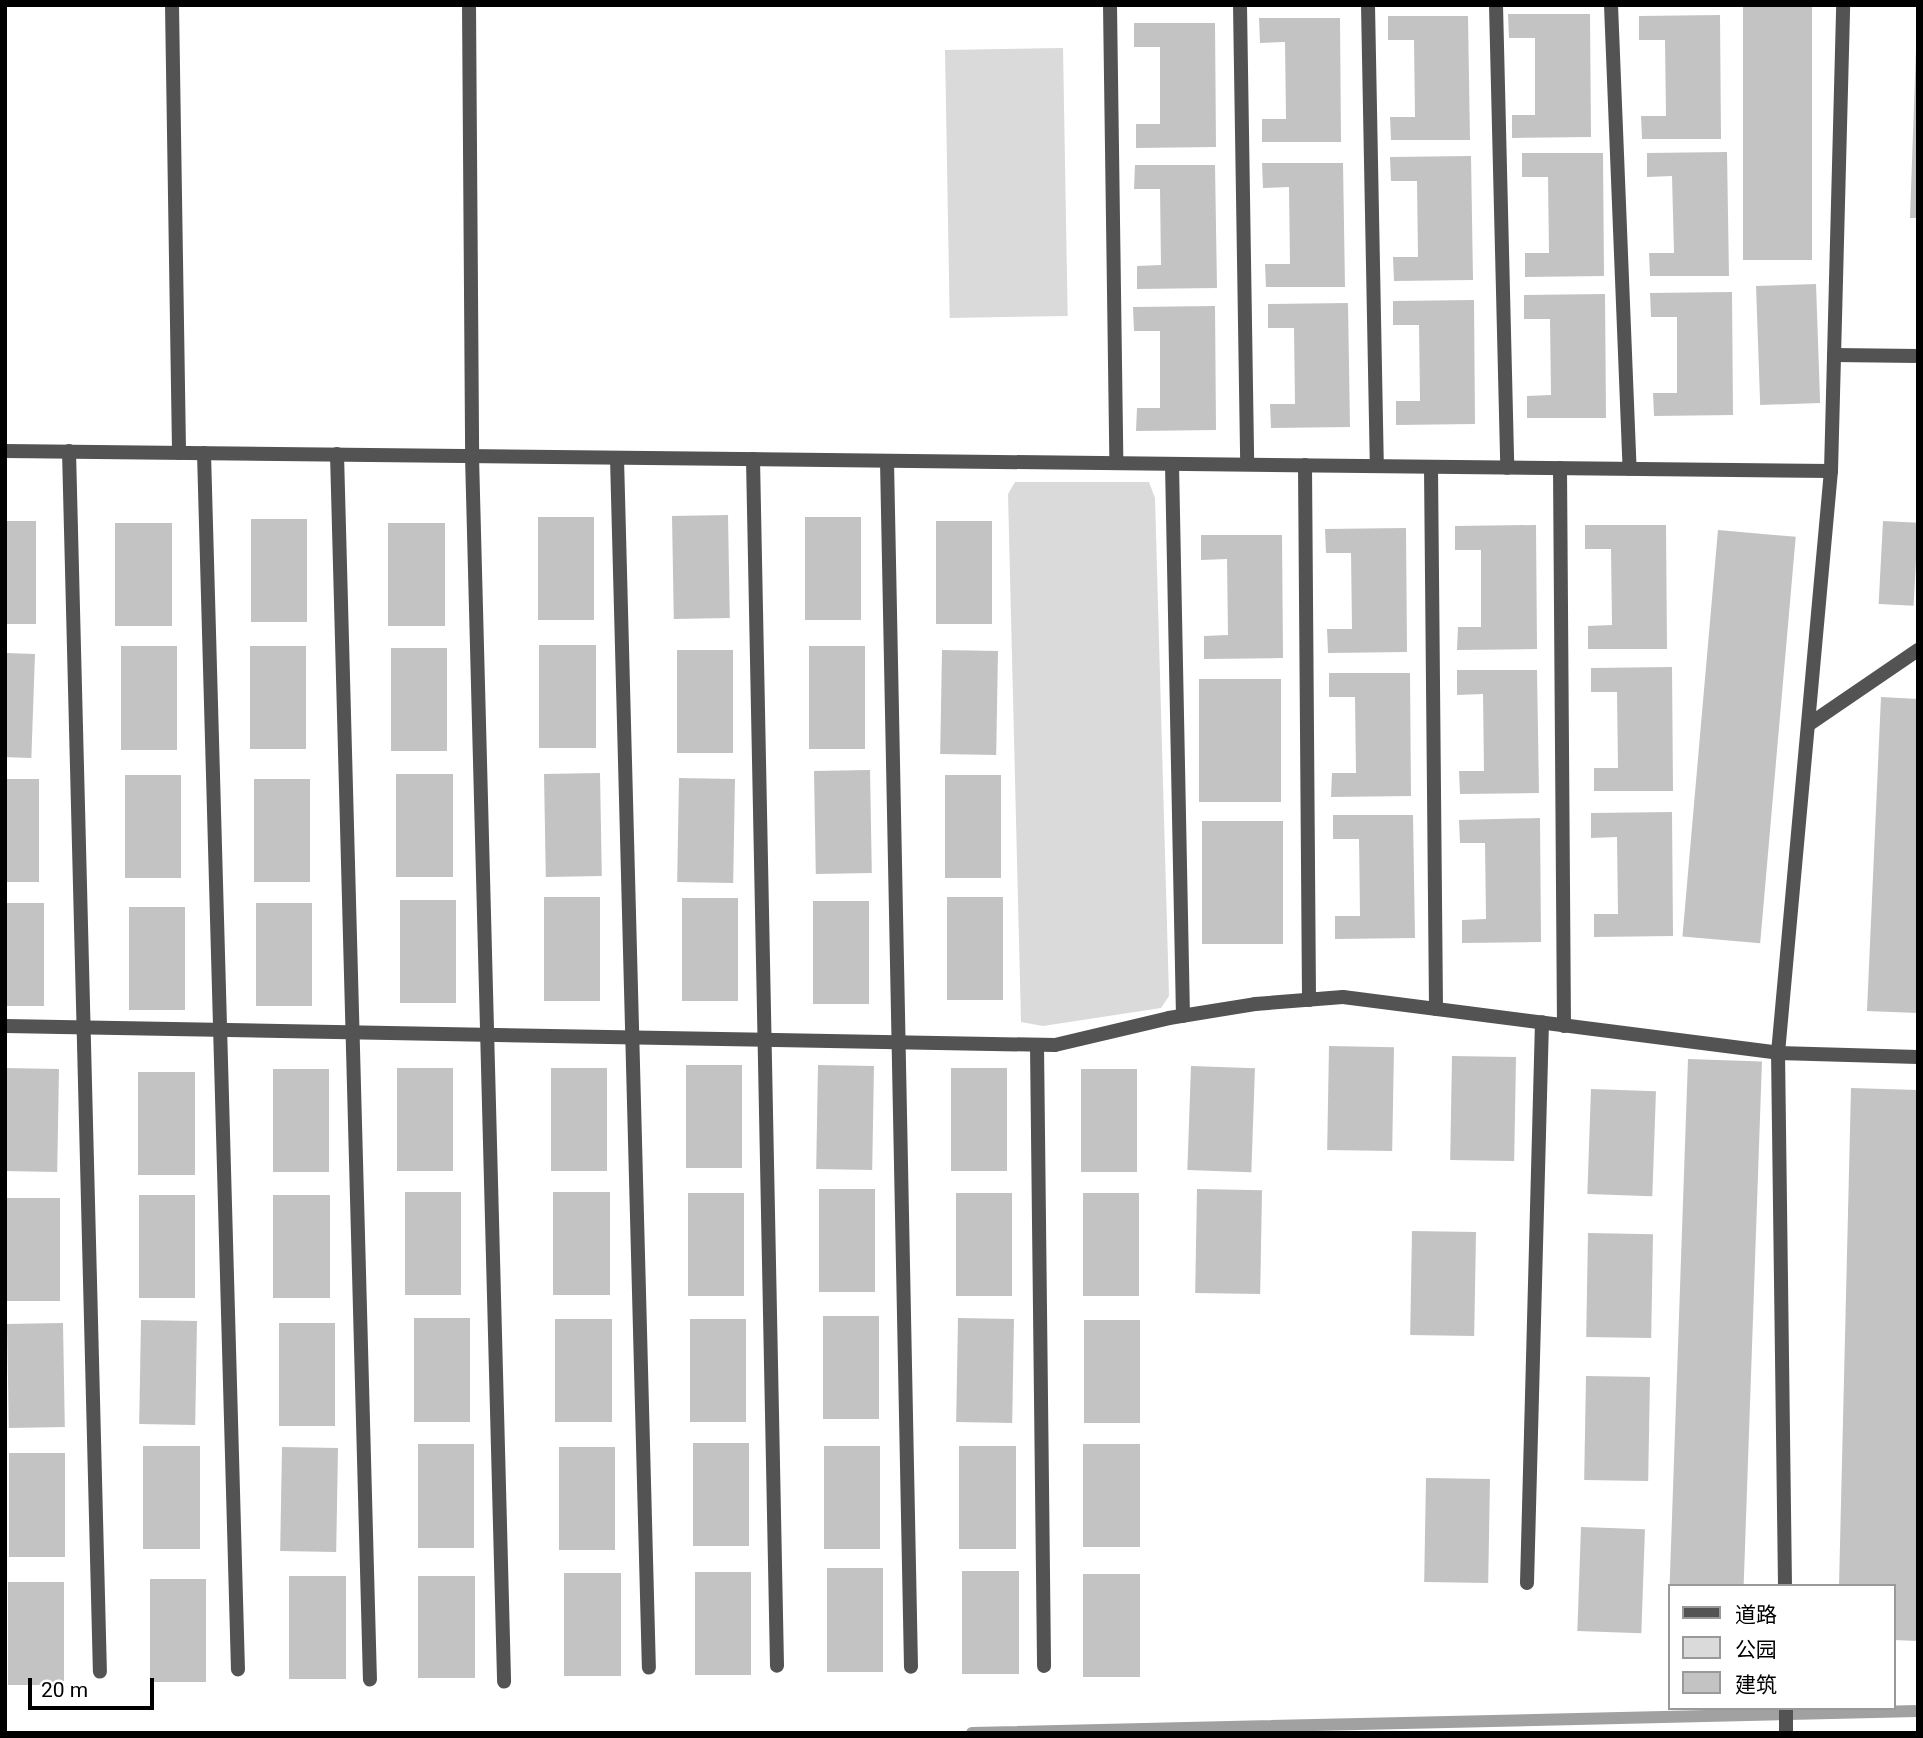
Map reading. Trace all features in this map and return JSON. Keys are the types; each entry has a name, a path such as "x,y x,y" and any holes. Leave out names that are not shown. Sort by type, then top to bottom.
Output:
{"street":[{"path":"172,5 179,453"},
{"path":"469,5 472,456 504,1682"},
{"path":"1110,5 1115,463"},
{"path":"1240,5 1247,464"},
{"path":"1368,5 1377,466"},
{"path":"1496,5 1507,468"},
{"path":"1611,5 1630,469"},
{"path":"1785,1584 1779,1053 1830,471 1843,5"},
{"path":"1834,355 1918,356"},
{"path":"5,451 1830,471"},
{"path":"69,452 100,1672"},
{"path":"204,453 238,1670"},
{"path":"337,454 370,1680"},
{"path":"617,457 649,1668"},
{"path":"753,459 777,1667"},
{"path":"887,461 911,1667"},
{"path":"1172,464 1183,1016"},
{"path":"1305,465 1309,1000"},
{"path":"1431,467 1436,1009"},
{"path":"1560,468 1564,1026"},
{"path":"1808,725 1918,650"},
{"path":"5,1026 1055,1045 1183,1016 1255,1004 1343,997 1779,1053 1918,1058"},
{"path":"1527,1583 1542,1022"},
{"path":"1037,1045 1044,1666"},
{"path":"1786,1710 1786,1733"}],"green space":[{"path":"1063,48 1068,316 950,318 945,50"},
{"path":"1015,482 1149,482 1155,498 1169,996 1161,1008 1043,1026 1021,1022 1008,494"}],"building":[{"path":"1743,5 1812,5 1812,260 1743,260"},
{"path":"1508,14 1590,14 1591,137 1512,138 1512,115 1535,115 1535,38 1509,38"},
{"path":"1720,15 1721,139 1642,139 1641,116 1666,116 1665,40 1639,40 1639,16"},
{"path":"1388,16 1468,16 1470,140 1391,140 1390,117 1415,117 1414,40 1388,40"},
{"path":"1259,18 1340,18 1341,142 1262,142 1262,119 1286,119 1285,42 1260,43"},
{"path":"1134,23 1215,23 1216,147 1136,148 1136,124 1160,124 1160,47 1134,47"},
{"path":"1916,49 1918,218 1910,218"},
{"path":"1727,152 1729,276 1650,276 1649,253 1674,253 1672,176 1647,177 1647,153"},
{"path":"1522,153 1603,153 1604,276 1525,277 1525,253 1549,253 1548,177 1522,177"},
{"path":"1471,156 1473,280 1394,281 1393,257 1418,257 1417,181 1391,181 1390,157"},
{"path":"1262,163 1343,163 1345,287 1266,287 1265,264 1290,264 1289,187 1263,188"},
{"path":"1135,165 1215,165 1217,288 1137,289 1137,266 1161,265 1160,189 1134,189"},
{"path":"1816,284 1820,403 1760,405 1756,286"},
{"path":"1732,292 1733,415 1654,416 1653,393 1677,393 1677,317 1651,317 1650,293"},
{"path":"1605,294 1606,418 1527,418 1527,396 1551,395 1550,319 1524,319 1524,295"},
{"path":"1474,300 1475,424 1396,425 1396,401 1420,401 1419,325 1393,325 1393,301"},
{"path":"1348,303 1350,427 1271,428 1270,404 1295,404 1294,328 1268,328 1268,304"},
{"path":"1215,306 1216,430 1136,431 1137,408 1160,408 1160,331 1134,331 1133,307"},
{"path":"728,515 730,618 674,619 672,516"},
{"path":"538,517 594,517 594,620 538,620"},
{"path":"805,517 861,517 861,620 805,620"},
{"path":"251,519 307,519 307,622 251,622"},
{"path":"5,521 36,521 36,624 5,624"},
{"path":"936,521 992,521 992,624 936,624"},
{"path":"1883,521 1918,523 1914,606 1879,604"},
{"path":"115,523 172,523 172,626 115,626"},
{"path":"388,523 445,523 445,626 388,626"},
{"path":"1536,525 1537,649 1457,650 1458,627 1481,627 1481,550 1455,550 1455,526"},
{"path":"1585,525 1666,525 1667,649 1588,649 1588,626 1612,625 1611,549 1585,549"},
{"path":"1406,528 1407,652 1328,653 1327,629 1352,629 1351,553 1326,553 1325,529"},
{"path":"1718,530 1796,537 1760,943 1682,936"},
{"path":"1201,535 1282,535 1283,658 1204,659 1204,636 1228,635 1227,559 1201,560"},
{"path":"539,645 596,645 596,748 539,748"},
{"path":"121,646 177,646 177,750 121,750"},
{"path":"250,646 306,646 306,749 250,749"},
{"path":"809,646 865,646 865,749 809,749"},
{"path":"391,648 447,648 447,751 391,751"},
{"path":"677,650 733,650 733,753 677,753"},
{"path":"942,650 998,651 996,755 940,754"},
{"path":"5,653 35,654 31,758 5,757"},
{"path":"1672,667 1673,791 1594,791 1594,768 1618,768 1617,692 1591,692 1591,668"},
{"path":"1457,670 1537,670 1539,793 1460,794 1459,771 1484,771 1483,694 1457,695"},
{"path":"1329,673 1410,673 1411,796 1331,797 1332,773 1356,773 1355,697 1329,697"},
{"path":"1199,679 1281,679 1281,802 1199,802"},
{"path":"1881,697 1918,699 1918,1013 1867,1011"},
{"path":"870,770 872,873 816,874 814,771"},
{"path":"600,773 602,876 546,877 544,774"},
{"path":"396,774 453,774 453,877 396,877"},
{"path":"125,775 181,775 181,878 125,878"},
{"path":"945,775 1001,775 1001,878 945,878"},
{"path":"679,778 735,779 733,883 677,882"},
{"path":"5,779 39,779 39,882 5,882"},
{"path":"254,779 310,779 310,882 254,882"},
{"path":"1672,812 1673,936 1594,937 1594,914 1618,914 1617,837 1591,838 1591,813"},
{"path":"1333,815 1413,815 1415,938 1335,939 1335,916 1360,916 1359,839 1333,839"},
{"path":"1540,818 1541,942 1462,943 1462,920 1486,919 1485,843 1460,843 1459,820"},
{"path":"1202,821 1283,821 1283,944 1202,944"},
{"path":"544,897 600,897 600,1001 544,1001"},
{"path":"947,897 1003,897 1003,1000 947,1000"},
{"path":"682,898 738,898 738,1001 682,1001"},
{"path":"400,900 456,900 456,1003 400,1003"},
{"path":"813,901 869,901 869,1004 813,1004"},
{"path":"5,903 44,903 44,1006 5,1006"},
{"path":"256,903 312,903 312,1006 256,1006"},
{"path":"129,907 185,907 185,1010 129,1010"},
{"path":"1329,1046 1394,1047 1392,1151 1327,1150"},
{"path":"1452,1056 1516,1057 1514,1161 1450,1160"},
{"path":"1688,1059 1762,1062 1744,1584 1670,1584"},
{"path":"686,1065 742,1065 742,1168 686,1168"},
{"path":"818,1065 874,1066 872,1170 816,1169"},
{"path":"1191,1066 1255,1068 1251,1172 1187,1170"},
{"path":"5,1068 59,1069 57,1172 5,1171"},
{"path":"397,1068 453,1068 453,1171 397,1171"},
{"path":"551,1068 607,1068 607,1171 551,1171"},
{"path":"951,1068 1007,1068 1007,1171 951,1171"},
{"path":"273,1069 329,1069 329,1172 273,1172"},
{"path":"1081,1069 1137,1069 1137,1172 1081,1172"},
{"path":"138,1072 195,1072 195,1175 138,1175"},
{"path":"1851,1088 1918,1090 1918,1641 1895,1640 1895,1584 1839,1584"},
{"path":"1591,1089 1656,1091 1652,1196 1587,1194"},
{"path":"819,1189 875,1189 875,1292 819,1292"},
{"path":"1197,1189 1262,1190 1260,1294 1195,1293"},
{"path":"405,1192 461,1192 461,1295 405,1295"},
{"path":"553,1192 610,1192 610,1295 553,1295"},
{"path":"688,1193 744,1193 744,1296 688,1296"},
{"path":"956,1193 1012,1193 1012,1296 956,1296"},
{"path":"1083,1193 1139,1193 1139,1296 1083,1296"},
{"path":"139,1195 195,1195 195,1298 139,1298"},
{"path":"273,1195 330,1195 330,1298 273,1298"},
{"path":"5,1198 60,1198 60,1301 5,1301"},
{"path":"1412,1231 1476,1232 1474,1336 1410,1335"},
{"path":"1588,1233 1653,1234 1651,1338 1586,1337"},
{"path":"823,1316 879,1316 879,1419 823,1419"},
{"path":"414,1318 470,1318 470,1422 414,1422"},
{"path":"958,1318 1014,1319 1012,1423 956,1422"},
{"path":"555,1319 612,1319 612,1422 555,1422"},
{"path":"690,1319 746,1319 746,1422 690,1422"},
{"path":"141,1320 197,1321 195,1425 139,1424"},
{"path":"1084,1320 1140,1320 1140,1423 1084,1423"},
{"path":"63,1323 65,1427 9,1428 7,1324"},
{"path":"279,1323 335,1323 335,1426 279,1426"},
{"path":"1586,1376 1650,1377 1648,1481 1584,1480"},
{"path":"693,1443 749,1443 749,1546 693,1546"},
{"path":"418,1444 474,1444 474,1548 418,1548"},
{"path":"1083,1444 1140,1444 1140,1547 1083,1547"},
{"path":"143,1446 200,1446 200,1549 143,1549"},
{"path":"824,1446 880,1446 880,1549 824,1549"},
{"path":"959,1446 1016,1446 1016,1549 959,1549"},
{"path":"282,1447 338,1448 336,1552 280,1551"},
{"path":"559,1447 615,1447 615,1550 559,1550"},
{"path":"9,1453 65,1453 65,1557 9,1557"},
{"path":"1426,1478 1490,1479 1488,1583 1424,1582"},
{"path":"1581,1527 1645,1529 1641,1633 1577,1631"},
{"path":"827,1568 883,1568 883,1672 827,1672"},
{"path":"962,1571 1019,1571 1019,1674 962,1674"},
{"path":"695,1572 751,1572 751,1675 695,1675"},
{"path":"564,1573 621,1573 621,1676 564,1676"},
{"path":"1083,1574 1140,1574 1140,1677 1083,1677"},
{"path":"289,1576 346,1576 346,1679 289,1679"},
{"path":"418,1576 475,1576 475,1678 418,1678"},
{"path":"150,1579 206,1579 206,1682 150,1682"},
{"path":"8,1582 64,1582 64,1685 8,1685"}],"waterway":[{"path":"972,1733 1918,1711"}]}
